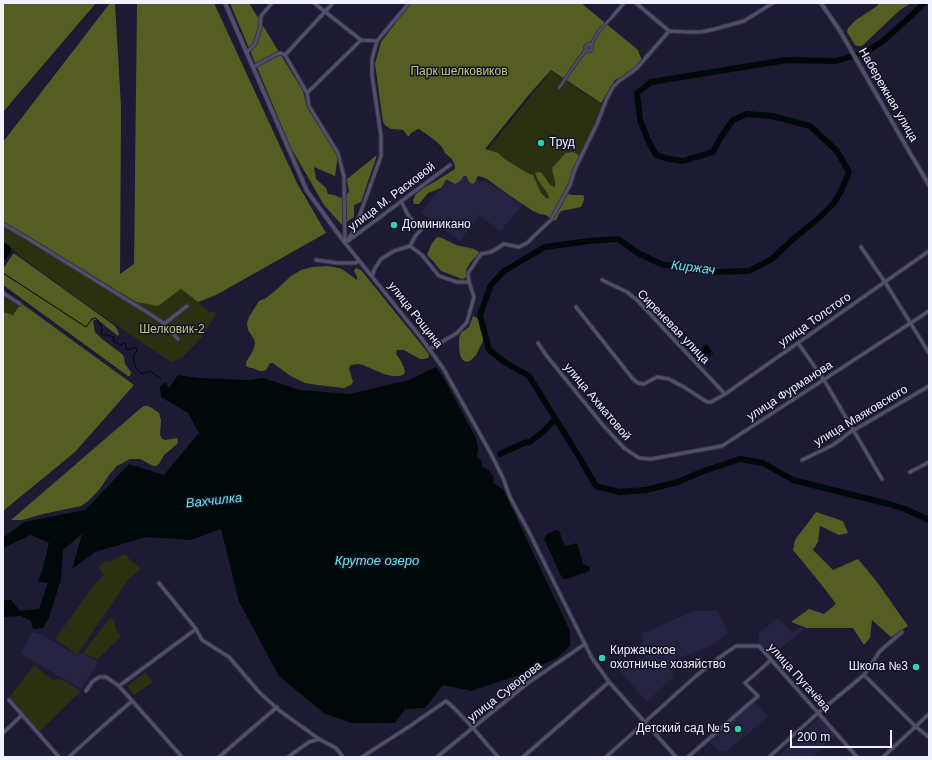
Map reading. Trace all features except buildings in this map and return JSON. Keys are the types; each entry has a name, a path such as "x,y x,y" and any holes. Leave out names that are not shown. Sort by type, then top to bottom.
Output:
{"street":[{"name":"улица Рощина","path":"225,3 307,192 372,278 430,349 443,368 490,452 503,478 510,497 592,658 609,682 676,757"},
{"path":"247,52 255,44 260,28 261,16 272,3"},
{"path":"314,3 361,40 377,42"},
{"path":"285,55 333,3"},
{"path":"345,243 354,230 381,156 381,136 372,75 372,59 377,42 409,3"},
{"path":"586,50 590,51 592,49 591,45 598,32 624,3"},
{"path":"636,3 669,31 687,32 701,32 744,21 773,3"},
{"name":"Набережная улица","path":"821,3 843,36 929,185"},
{"path":"430,349 457,333 467,322 474,297 469,282 468,273 481,254 491,252 504,244 519,247 530,240 548,224 570,185 575,169 613,87 636,68 669,31"},
{"path":"307,93 361,40"},
{"path":"560,88 586,50 586,45 591,45"},
{"path":"253,67 281,53 285,55 307,93 309,106 338,153 344,177 345,243"},
{"name":"улица М. Расковой","path":"345,243 450,165"},
{"path":"372,278 374,270 381,259 394,251 410,246 416,235 421,230 408,215 401,201"},
{"path":"3,224 142,309 164,324 178,339"},
{"path":"354,230 356,233 360,233"},
{"path":"410,246 422,256 439,276 457,282 469,282"},
{"path":"861,247 911,322 929,353"},
{"name":"улица Толстого","path":"576,307 633,379 638,383 644,384 657,377 669,379 707,402 711,402 725,394 929,251"},
{"path":"316,260 338,263 354,263 359,261"},
{"name":"Сиреневая улица","path":"602,280 627,292 637,300 725,394"},
{"path":"3,293 20,304"},
{"path":"164,324 187,306"},
{"name":"улица Фурманова","path":"651,459 722,446 929,310"},
{"name":"улица Ахматовой","path":"538,343 602,424 624,448 639,458 651,459"},
{"path":"798,343 824,380 882,479"},
{"name":"улица Маяковского","path":"802,460 833,444 853,430 929,386"},
{"path":"910,472 929,462"},
{"path":"159,583 196,629 202,640 229,656 260,693 319,739 336,748 343,757"},
{"path":"119,686 196,629"},
{"path":"769,757 818,713 864,675 880,651 902,632"},
{"name":"улица Суворова","path":"437,757 528,683 585,644"},
{"name":"улица Пугачёва","path":"645,722 696,676 736,646 759,646 857,757"},
{"path":"688,757 758,696 745,683 771,660"},
{"path":"864,675 916,727 929,737"},
{"path":"86,690 92,682 99,677 106,677 119,686 182,757"},
{"path":"523,757 609,682"},
{"path":"9,700 59,757"},
{"path":"69,757 132,701"},
{"path":"362,757 446,701 473,728 498,757"},
{"path":"219,757 277,707"},
{"path":"883,757 929,714"},
{"path":"3,733 22,715"},
{"path":"606,757 645,722"},
{"path":"288,757 309,742 319,739"}],"shaded area":[{"path":"462,176 491,184 523,205 500,231 479,215 460,241 421,212 446,181"},
{"path":"693,611 718,611 728,634 711,646 670,661 674,676 647,702 619,670 632,659 636,661 644,658 642,634"},
{"path":"778,618 792,632 801,627 803,630 771,656 759,644 759,633"},
{"path":"32,632 43,635 76,655 79,652 99,662 81,689 21,654"},
{"name":"Детский сад № 5","path":"754,702 768,717 728,750 717,750 709,740"},
{"path":"819,717 835,736 812,757 777,757"}],"green space":[{"path":"3,3 96,3 3,112"},
{"path":"110,3 115,3 121,107 120,274 134,264 137,3 214,3 297,183 326,233 216,295 198,302 181,289 158,306 136,302 3,222 3,142"},
{"path":"230,3 249,3 303,91 307,107 338,156 335,176 314,167 316,179 326,188 328,194 341,198 349,192 347,179 377,155 361,202 354,205 354,217 342,225 324,205 291,148"},
{"name":"Парк шелковиков","path":"411,3 581,3 638,50 642,61 630,73 615,80 601,103 551,70 485,149 498,153 511,163 533,175 541,193 548,199 548,194 535,173 542,173 550,185 555,187 552,170 553,167 566,153 573,152 577,154 579,159 565,192 572,195 584,196 581,207 561,211 556,220 553,221 546,215 533,211 487,179 479,176 473,184 470,183 466,176 455,184 446,180 441,188 428,193 419,204 414,204 413,200 416,194 455,169 455,166 452,159 445,153 442,147 419,129 408,136 403,130 391,129 383,122 375,64 381,42"},
{"path":"879,3 911,3 900,10 862,46 855,45 847,32 848,28 856,20 877,6"},
{"name":"Труд","path":"551,71 602,105 594,126 595,127 550,216 472,169"},
{"name":"Шелковик-2","path":"3,222 136,302 158,306 181,289 210,313 212,311 216,314 202,337 183,357 171,362 84,303 3,242"},
{"path":"438,237 456,245 474,249 479,252 466,270 465,278 462,279 441,271 427,255 431,245"},
{"path":"13,254 115,326 119,334 118,336 98,320 93,321 95,332 122,354 125,364 131,372 130,376 3,285 3,269"},
{"path":"328,266 342,269 357,280 354,271 356,268 361,270 429,354 428,358 420,359 404,350 397,350 396,354 401,361 405,372 403,375 399,376 384,374 363,365 351,365 349,368 353,382 351,385 344,388 305,383 289,375 273,363 270,363 266,370 263,371 246,366 246,362 253,351 255,343 248,330 247,323 259,301 266,298 291,276 301,270 312,267"},
{"path":"3,289 21,303 13,315 3,312"},
{"path":"21,303 134,385 75,452 3,511 3,312 13,315"},
{"path":"473,316 479,319 483,341 476,355 470,361 466,362 460,355 459,338 461,333 469,327"},
{"path":"148,406 159,413 161,420 160,435 162,439 177,438 178,442 176,445 164,455 159,464 153,466 140,459 130,459 117,466 99,490 81,506 22,520 11,520 141,408"},
{"path":"816,512 843,521 848,533 839,535 820,526 818,542 813,550 833,570 858,559 877,582 908,626 891,637 872,620 870,638 864,645 853,628 807,628 791,622 809,609 824,614 836,604 793,550 795,540"},
{"path":"126,554 129,559 141,568 127,581 77,655 55,639 94,585 104,575 98,567 106,561 108,562"},
{"path":"110,618 115,622 115,629 121,637 98,659 83,653"},
{"path":"34,665 54,681 57,679 63,680 81,691 40,731 24,716 9,698"},
{"path":"145,672 153,682 134,695 127,686"}],"water":[{"path":"3,242 10,246 11,252 3,261"},
{"path":"707,344 713,353 710,357 703,354 701,347"},
{"name":"Крутое озеро","path":"436,367 476,438 478,449 477,456 482,462 482,467 488,469 494,478 493,483 503,489 570,631 570,646 557,658 522,674 471,691 443,685 425,708 405,709 395,723 352,723 325,714 279,676 239,602 221,529 191,540 146,537 95,552 72,569 82,534 63,550 61,579 49,618 43,628 33,629 31,621 21,616 4,617 3,619 3,600 11,600 20,611 39,609 48,583 38,582 49,543 31,535 3,548 3,538 24,522 85,510 129,464 164,475 199,433 188,413 161,397 160,387 165,382 169,388 178,375 200,378 249,380 263,378 300,390 349,394 409,380"},
{"path":"557,530 559,531 565,546 577,543 583,564 590,567 590,571 566,579 562,578 544,539 547,534"}],"waterway":[{"name":"Киржач","path":"924,3 883,41 866,52 836,61 787,60 651,82 637,93 640,120 647,138 656,155 669,159 683,161 713,152 733,120 747,114 772,116 810,126 837,151 849,172 834,203 772,259 749,271 714,272 690,267 663,265 638,253 618,239 545,247 504,271 491,285 480,315 489,350 506,363 529,376 596,486 619,492 646,490 678,482 701,472 740,459 763,463 793,480 889,504 905,509 929,520"},
{"path":"3,273 86,327 92,319 96,318 102,327 101,334 114,337 113,341 120,345 125,343 127,350 136,347 137,351 133,356 135,366 141,374 150,371 161,379"},
{"name":"Вахчилка","path":"500,454 524,443 530,442 544,431 555,419"}],"place":[{"name":"Труд","path":"541,143"},
{"name":"Доминикано","path":"394,225"},
{"name":"Киржачское охотничье хозяйство","path":"602,658"},
{"name":"Школа №3","path":"916,667"},
{"name":"Детский сад № 5","path":"738,729"}]}
